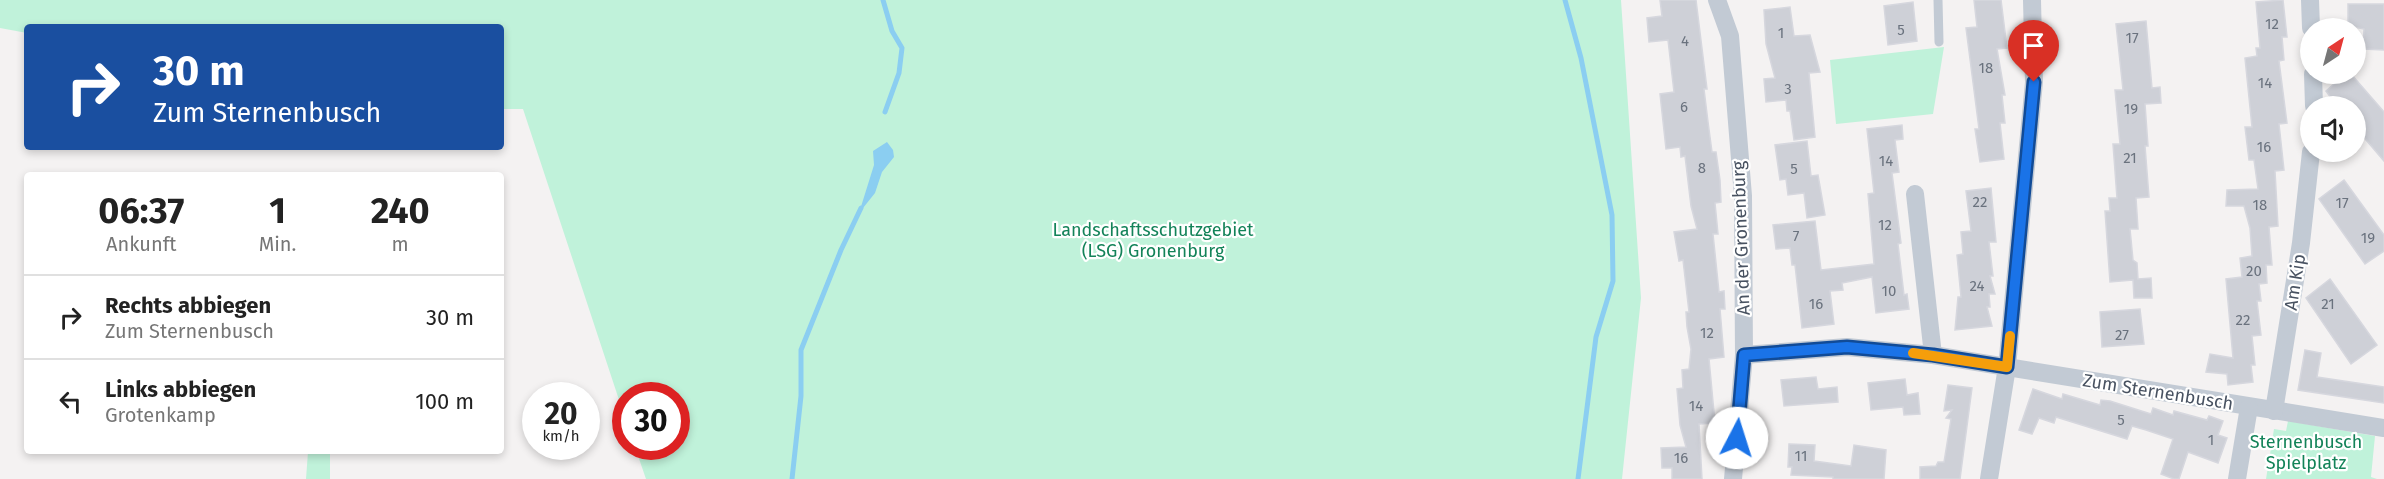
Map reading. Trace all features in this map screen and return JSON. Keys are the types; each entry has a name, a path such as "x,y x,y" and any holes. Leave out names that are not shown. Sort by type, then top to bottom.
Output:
{"street":[{"name":"An der Gronenburg","path":"1717,0 1730,36 1743,196 1744,355 1733,479"},
{"path":"1989,479 2007,367 2034,82 2032,0"},
{"path":"2310,0 2311,18"},
{"name":"Am Kip","path":"2274,411 2301,243 2310,162"},
{"path":"1915,194 1933,355"},
{"name":"Zum Sternenbusch","path":"1744,355 1847,347 1933,355 2384,428"},
{"path":"2239,474 2249,407"}],"lane":[{"path":"1938,0 1939,42"}],"green space":[{"name":"Landschaftsschutzgebiet (LSG) Gronenburg","path":"0,0 1621,0 1641,298 1622,479 646,479 639,460 690,460 690,382 613,382 523,109 504,109 504,24 24,24 24,32 0,28"},
{"path":"1944,47 1933,114 1836,124 1830,60"},
{"name":"Sternenbusch Spielplatz","path":"2288,421 2375,436 2371,477 2377,479 2266,479 2274,429 2286,431"},
{"path":"308,454 330,454 330,479 306,479"}],"water":[{"path":"887,142 893,150 894,157 882,172 875,193 859,213 874,165 873,151"}],"building":[{"path":"1660,0 1696,0 1712,152 1716,152 1720,180 1721,202 1715,203 1718,234 1713,234 1719,292 1724,291 1725,309 1720,309 1724,357 1709,359 1715,423 1699,424 1702,479 1672,479 1672,468 1662,468 1661,448 1686,447 1680,425 1677,389 1683,388 1682,370 1689,369 1691,349 1687,327 1686,312 1689,312 1683,260 1679,261 1674,232 1697,229 1691,206 1685,156 1681,157 1680,147 1666,149 1660,94 1674,92 1668,40 1649,42 1647,18 1662,16"},
{"path":"1974,0 2001,0 2007,48 1997,49 2005,95 2002,95 2005,123 2000,123 2004,159 1980,162 1975,129 1979,129 1966,28 1977,27"},
{"path":"2283,0 2287,37 2282,37 2284,60 2279,61 2287,123 2279,124 2284,170 2275,171 2278,226 2269,227 2272,265 2266,265 2267,283 2259,284 2261,301 2257,301 2261,335 2252,336 2255,365 2251,365 2253,382 2228,385 2227,374 2206,372 2210,354 2233,358 2226,279 2242,277 2240,258 2252,256 2250,228 2244,206 2226,206 2227,190 2258,189 2254,160 2249,160 2245,127 2252,127 2245,58 2257,56 2256,48 2260,48 2256,2"},
{"path":"1913,2 1917,41 1888,45 1884,6"},
{"path":"2348,4 2384,4 2384,50 2366,49 2366,18 2348,18"},
{"path":"1790,7 1794,36 1810,35 1820,72 1809,73 1815,137 1794,140 1786,100 1766,102 1764,79 1775,78 1766,44 1764,10"},
{"path":"2146,21 2152,88 2160,87 2161,103 2145,104 2148,146 2145,146 2149,197 2136,198 2138,229 2130,229 2133,260 2137,263 2138,279 2151,278 2152,298 2134,298 2133,280 2110,282 2105,211 2110,211 2109,198 2117,198 2113,144 2120,144 2115,90 2123,90 2116,24"},
{"path":"2334,84 2360,84 2384,112 2384,161 2366,140 2366,96 2330,96 2326,91"},
{"path":"1902,125 1903,139 1895,140 1899,172 1892,173 1901,243 1898,244 1904,295 1907,294 1909,309 1876,313 1872,277 1842,283 1843,290 1830,291 1834,324 1802,328 1795,265 1792,265 1790,248 1776,249 1773,225 1815,221 1821,270 1874,264 1868,194 1874,193 1867,129"},
{"path":"1807,141 1811,176 1818,175 1825,215 1807,218 1804,193 1788,195 1786,179 1780,180 1775,145"},
{"path":"2344,180 2384,235 2384,251 2365,264 2319,199"},
{"path":"1991,188 1996,242 1989,242 1993,276 1990,276 1995,294 1989,294 1990,307 1987,307 1992,326 1955,330 1958,297 1961,297 1957,255 1963,254 1961,232 1971,231 1966,191"},
{"path":"2330,279 2377,345 2351,364 2306,298"},
{"path":"2140,309 2144,344 2102,347 2100,312"},
{"path":"2305,350 2321,353 2317,377 2384,387 2384,403 2298,390"},
{"path":"1816,377 1818,389 1837,387 1838,402 1784,406 1781,380"},
{"path":"1905,379 1907,395 1918,393 1920,414 1904,415 1903,407 1871,410 1868,383"},
{"path":"1948,385 1972,388 1960,479 1920,479 1920,467 1936,466 1938,462 1944,462 1951,419 1946,418 1952,410 1944,411"},
{"path":"2033,389 2062,399 2063,394 2100,405 2101,400 2110,401 2151,414 2153,408 2173,415 2174,411 2207,420 2209,416 2223,421 2218,435 2227,438 2218,463 2188,452 2179,479 2174,479 2161,474 2173,439 2146,430 2132,426 2127,439 2056,417 2054,423 2039,418 2032,434 2019,430"},
{"path":"1789,444 1815,445 1814,461 1851,466 1854,445 1886,450 1884,479 1833,479 1833,477 1791,475 1792,467 1788,467"}],"waterway":[{"path":"883,0 892,31 902,48 899,73 885,112"},
{"path":"1565,0 1581,58 1612,215 1613,281 1596,337 1578,479"},
{"path":"792,479 801,396 801,350 841,250 861,208"}],"slow traffic":[{"path":"1913,353 2007,367 2010,336"}],"route":[{"path":"1737,438 1744,355 1847,347 1933,355 2007,367 2034,82"}]}
